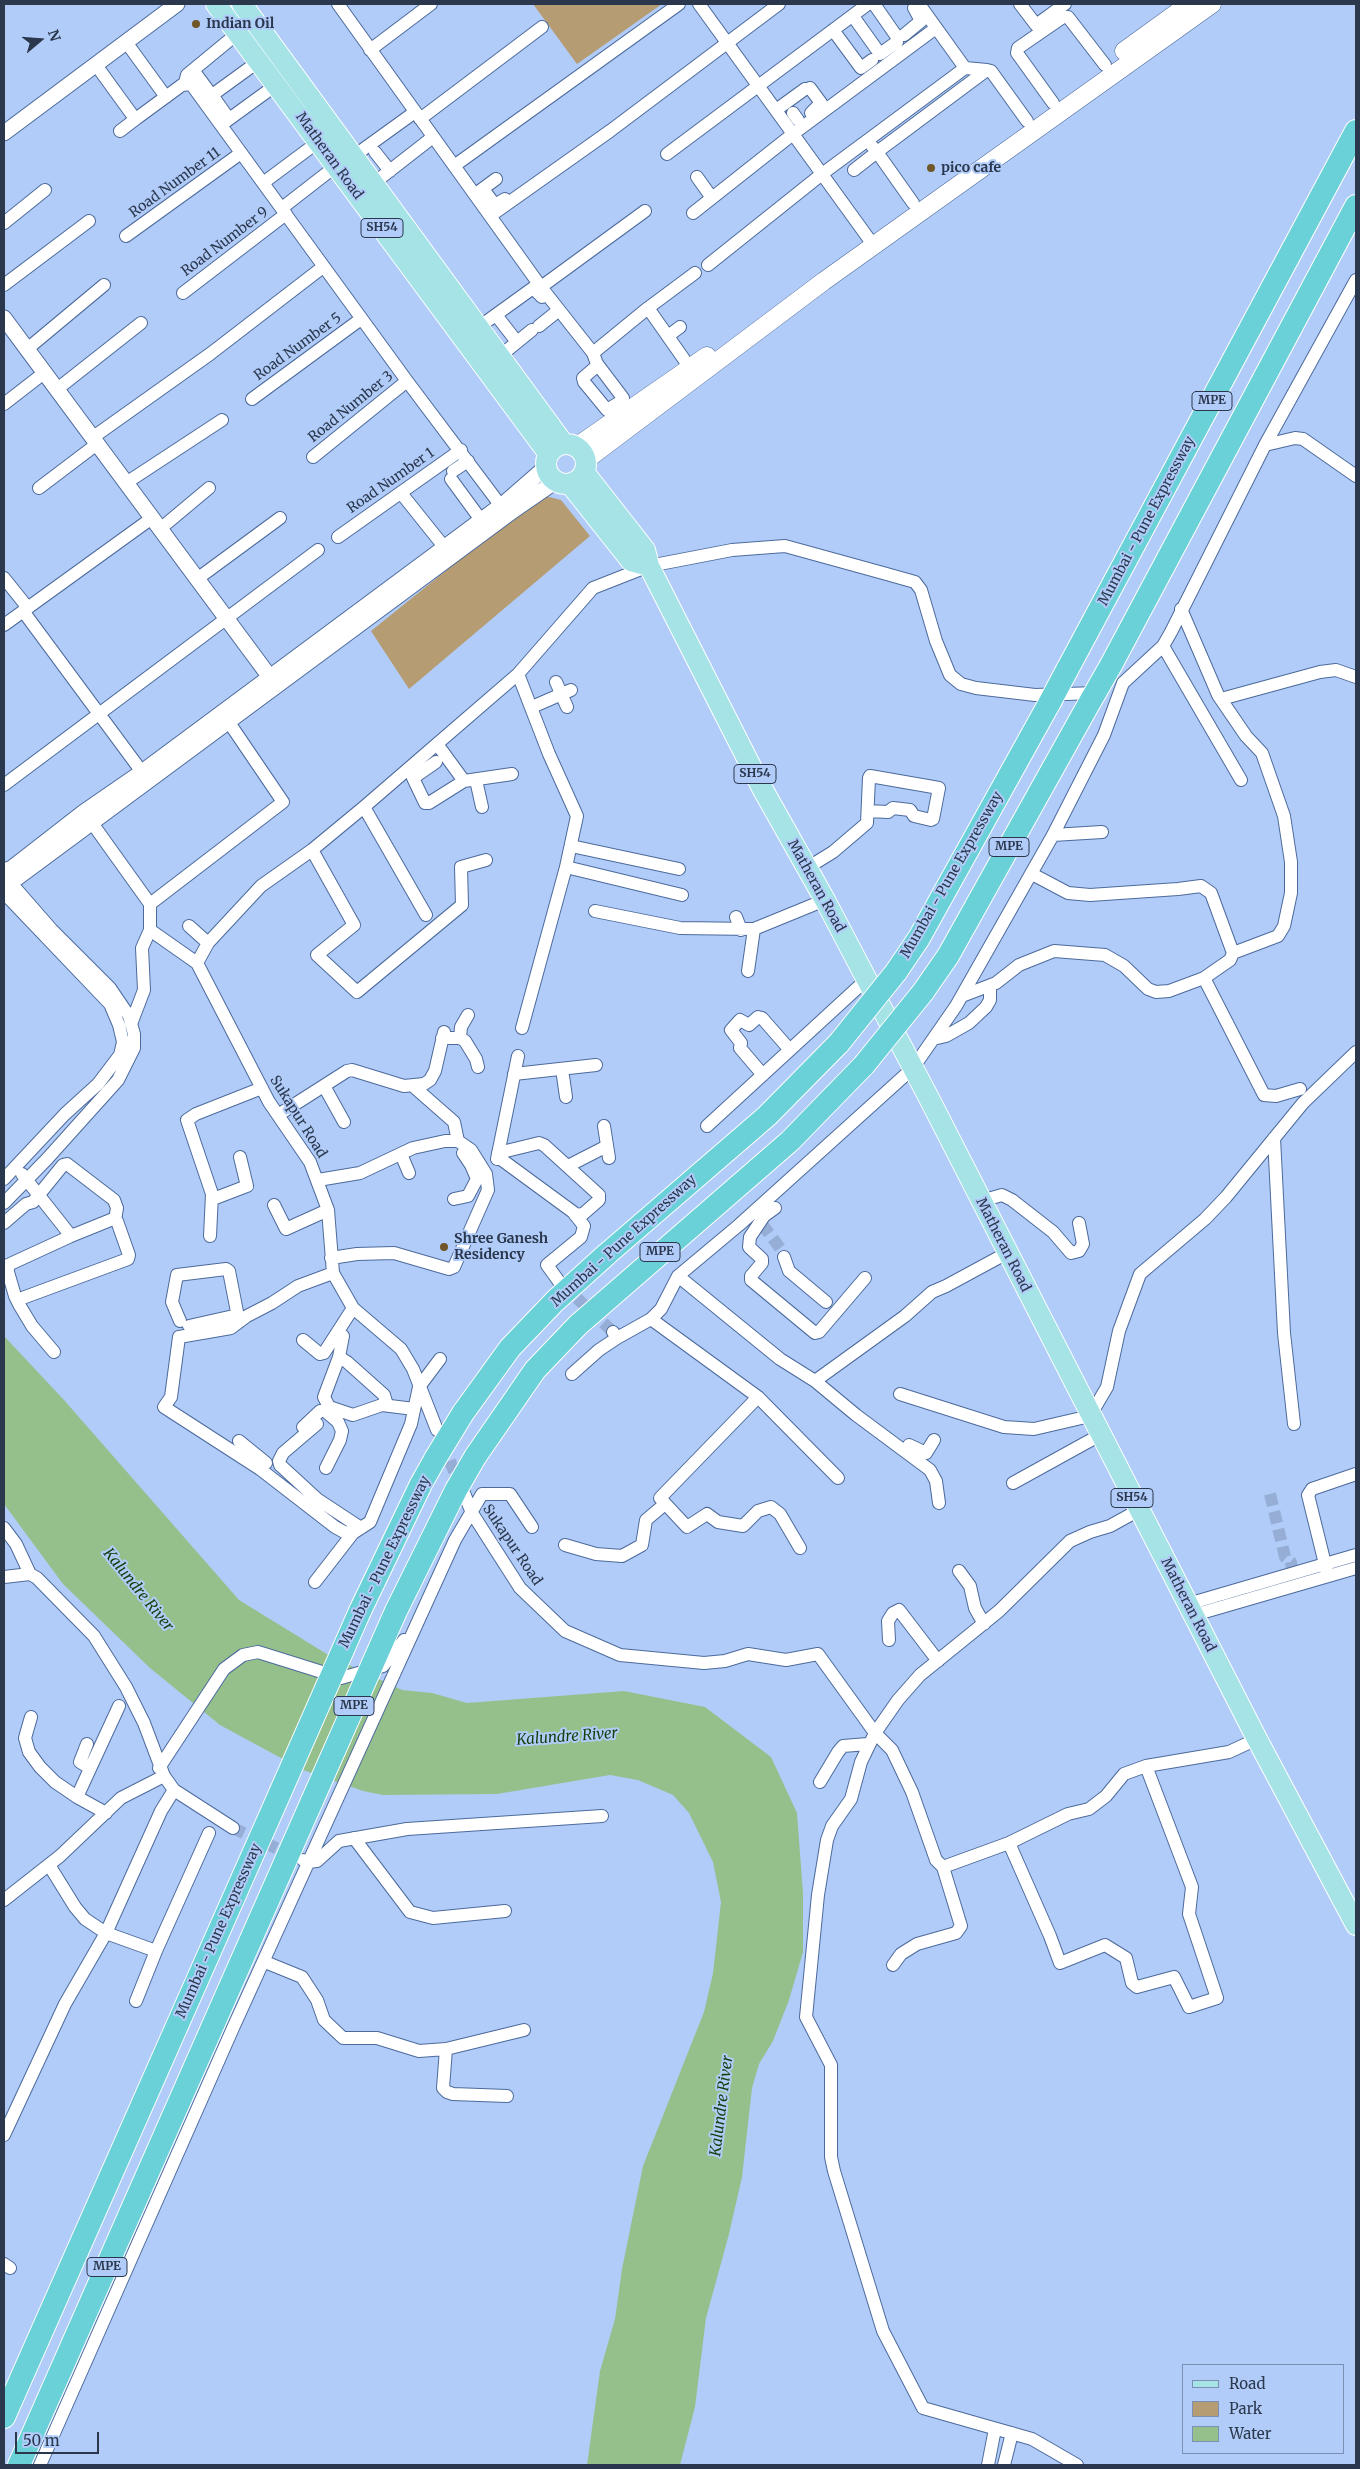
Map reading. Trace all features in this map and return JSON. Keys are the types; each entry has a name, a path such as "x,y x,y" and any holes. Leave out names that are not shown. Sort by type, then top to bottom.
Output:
{"highway":[{"name":"Mumbai - Pune Expressway","path":"4,2417 376,1573 435,1460 463,1413 510,1348 555,1302 607,1254 767,1116 839,1043 896,972 919,938 1068,670 1356,131"},
{"name":"MPE","path":"19,2465 396,1610 460,1492 486,1438 535,1370 578,1325 790,1141 864,1065 923,992 948,956 1111,665 1356,206"}],"main road":[{"name":"Matheran Road","path":"216,4 336,166 566,463 645,550 649,566 762,788 825,900 913,1068 1090,1416 1257,1739 1356,1925"},
{"name":"Matheran Road","path":"242,4 500,356 566,463"},
{"path":"870,241 913,204 1189,4"},
{"path":"566,463 694,373 870,241 1212,4"}],"street":[{"path":"4,133 177,4"},
{"path":"338,4 430,140 479,192 495,205 508,196"},
{"path":"370,50 431,4"},
{"path":"454,166 678,4"},
{"path":"699,4 776,110 793,124 822,174 870,241"},
{"path":"490,216 538,177 728,43 779,4"},
{"path":"835,31 855,19 874,4"},
{"path":"667,154 757,84 874,4"},
{"path":"693,213 793,124 880,59 898,39 874,4"},
{"path":"911,4 922,18 908,31 922,38"},
{"path":"919,4 965,68"},
{"path":"1020,4 1036,25 1065,4"},
{"path":"1053,103 1017,53 1018,48 1063,17 1068,17 1105,66"},
{"path":"855,19 880,59"},
{"path":"354,156 542,27"},
{"path":"835,31 861,68 922,38 936,28"},
{"path":"120,131 185,83 187,75 238,33"},
{"path":"126,42 166,98"},
{"path":"207,97 257,60"},
{"path":"96,65 133,116 137,118"},
{"path":"708,265 822,174 965,68 991,71 1027,121"},
{"path":"193,70 207,97 225,122 241,153 361,319 465,455 501,506"},
{"path":"854,170 986,70"},
{"path":"185,83 191,84 207,97"},
{"path":"225,122 276,85"},
{"path":"776,110 807,88 821,105 802,120 793,124"},
{"path":"374,184 430,140"},
{"path":"868,140 913,204"},
{"path":"263,184 318,142"},
{"path":"375,152 390,171"},
{"name":"Road Number 11","path":"126,236 241,153"},
{"name":"Road Number 9","path":"183,293 336,166"},
{"path":"697,177 712,198"},
{"path":"479,192 496,179"},
{"path":"4,222 45,190"},
{"path":"479,192 490,216 557,312"},
{"path":"540,287 645,211"},
{"path":"4,285 34,260 89,221"},
{"path":"39,488 94,441 323,267"},
{"path":"592,353 695,273"},
{"path":"865,1278 819,1332 815,1333 752,1280 751,1276 762,1263 762,1259 749,1247 748,1243 758,1220 913,1068 962,996 1053,835 1104,735 1123,682 1163,646 1265,446 1356,280"},
{"path":"26,350 104,285"},
{"path":"479,327 535,288 592,353 598,365"},
{"path":"648,308 694,373"},
{"path":"500,356 557,312"},
{"path":"496,315 516,342"},
{"path":"4,318 273,681"},
{"name":"Road Number 5","path":"252,399 361,319"},
{"path":"56,390 141,323"},
{"path":"668,336 680,327"},
{"path":"4,404 44,373"},
{"name":"Road Number 3","path":"313,457 407,381"},
{"path":"126,483 222,420"},
{"path":"1265,446 1295,438 1303,439 1356,476"},
{"path":"465,455 452,475 481,520"},
{"name":"Road Number 1","path":"338,537 402,492 465,455"},
{"path":"448,552 481,520 566,463"},
{"path":"88,817 142,772 273,681 566,463"},
{"path":"4,625 209,488"},
{"path":"402,492 448,552"},
{"path":"197,579 280,518"},
{"path":"198,963 208,942 261,886 312,850 518,674 593,588 649,566 732,550 785,546 816,554 915,582 921,590 936,641 950,675 961,684 976,688 1035,695 1119,692"},
{"path":"4,786 228,620 318,550"},
{"path":"4,578 142,772"},
{"path":"962,996 990,986 1019,964 1054,951 1106,955 1124,966 1148,989 1156,992 1169,991 1204,978 1230,960 1233,954 1278,936 1284,926 1291,894 1291,862 1284,816 1262,753 1246,736 1221,699 1181,609"},
{"path":"1163,646 1241,780"},
{"path":"1221,699 1320,672 1336,670 1356,677"},
{"path":"518,674 549,754 576,810 577,816 566,867 522,1028"},
{"path":"5,881 12,868 228,721 273,681"},
{"path":"556,682 566,692 567,707"},
{"path":"532,707 566,692"},
{"path":"150,904 283,802 228,721"},
{"path":"437,744 470,781 482,807"},
{"path":"436,762 413,778 425,803 429,803 470,781 512,774"},
{"path":"807,868 833,852 867,823 870,776 939,788 933,819 931,820 914,816 910,810 893,808 888,812 868,811"},
{"path":"364,807 426,915"},
{"path":"88,817 150,904 150,930 142,948 144,990 131,1024"},
{"path":"1053,835 1102,832"},
{"path":"571,846 679,869"},
{"path":"312,850 354,925 317,955 357,992 462,905 461,867 486,860"},
{"path":"566,867 682,895"},
{"path":"1032,874 1068,893 1090,896 1178,890 1201,886 1211,893 1233,954"},
{"path":"4,1203 118,1080 134,1048 134,1034 121,1002 110,988 5,881"},
{"path":"4,1179 65,1114 98,1084 120,1055 123,1042 119,1025 110,1004 5,881"},
{"path":"595,912 680,928 741,930 754,929 825,900"},
{"path":"736,917 741,930"},
{"path":"189,926 208,942"},
{"path":"748,971 754,929"},
{"name":"Sukapur Road","path":"150,930 198,963 262,1088 310,1162 318,1180 328,1210 331,1258 326,1272 354,1308 401,1349 413,1369 437,1430"},
{"path":"1204,978 1264,1095 1276,1096 1300,1089"},
{"path":"707,1126 866,980"},
{"path":"933,1039 946,1036 969,1023 986,1007 990,1000 990,986"},
{"path":"460,1038 461,1027 468,1015"},
{"path":"763,1075 740,1048 741,1043 730,1030 740,1020 749,1025 758,1017 762,1018 790,1050"},
{"path":"278,1114 352,1070 377,1080 404,1086 424,1084 430,1080 435,1071 443,1035 460,1038 465,1041 476,1059 478,1067"},
{"path":"900,1394 1004,1427 1034,1429 1090,1416 1107,1387 1119,1331 1140,1274 1205,1219 1226,1197 1304,1103 1356,1052"},
{"path":"454,1199 468,1196 482,1174 498,1155 518,1056"},
{"path":"514,1074 596,1065"},
{"path":"562,1069 566,1097"},
{"path":"324,1086 344,1122"},
{"path":"413,1086 454,1122 456,1147"},
{"path":"210,1236 213,1199 187,1120 196,1114 262,1088"},
{"path":"568,1166 608,1152 604,1126"},
{"path":"1274,1138 1284,1333 1294,1424"},
{"path":"318,1180 360,1174 390,1164 435,1142 471,1150 488,1190 454,1267 449,1270 394,1253 357,1254 331,1258"},
{"path":"498,1155 539,1144 544,1145 599,1195 599,1200 583,1214 575,1215"},
{"path":"498,1155 575,1215 584,1226 581,1237 547,1264 560,1282"},
{"path":"213,1199 247,1186 240,1157"},
{"path":"4,1223 26,1204 33,1202 63,1165 67,1164 114,1200 117,1208 116,1220 129,1255 128,1259 17,1300"},
{"path":"390,1164 409,1173"},
{"path":"15,1166 71,1236"},
{"path":"981,1201 1002,1196 1012,1200 1053,1232 1071,1253 1079,1251 1083,1244 1079,1223"},
{"path":"274,1205 286,1229 328,1210"},
{"path":"572,1374 615,1335 651,1319 661,1309 678,1276 775,1208"},
{"path":"54,1352 32,1326 17,1300 8,1272 8,1265 71,1236 116,1220"},
{"path":"814,1381 905,1316 932,1292 1007,1253"},
{"path":"784,1257 789,1271 826,1302"},
{"path":"226,1269 229,1271 238,1319 185,1323 172,1302 177,1275 226,1269"},
{"path":"263,1466 164,1408 171,1397 179,1337 231,1328 238,1319 326,1272"},
{"path":"678,1276 780,1359 910,1450 930,1470 936,1481 939,1503"},
{"path":"303,1340 320,1354 324,1353 354,1308"},
{"path":"651,1319 758,1397 838,1478"},
{"path":"343,1336 339,1357 324,1396 329,1407 353,1415 387,1405 414,1409"},
{"path":"339,1357 384,1395 387,1405"},
{"path":"315,1582 357,1530 370,1522 411,1424 419,1387 440,1359"},
{"path":"758,1397 660,1498 687,1527 707,1514 718,1522 744,1526 758,1511 771,1507 780,1514 800,1548"},
{"path":"263,1466 313,1416 325,1411 338,1422 342,1431 340,1440 326,1468"},
{"path":"317,1424 283,1453 279,1461 280,1465 357,1530"},
{"path":"879,1425 891,1436"},
{"path":"1013,1483 1100,1435"},
{"path":"910,1450 926,1453 934,1440"},
{"path":"239,1441 263,1466 335,1528 344,1532 357,1530"},
{"path":"1327,1571 1308,1495 1312,1490 1356,1474"},
{"name":"Sukapur Road","path":"460,1492 520,1588 566,1632 620,1655 704,1663 725,1661 748,1654 761,1654 786,1660 818,1654 869,1740"},
{"path":"40,2465 264,1962 304,1860 326,1828 455,1540 482,1494 510,1494 532,1527"},
{"path":"565,1545 596,1554 622,1556 642,1545 646,1520 665,1504"},
{"path":"858,1756 904,1694 920,1676 984,1624 1070,1541 1110,1526 1139,1510"},
{"path":"4,1528 16,1544 30,1574 37,1578 94,1636 126,1687 144,1723 162,1772 174,1790 234,1828"},
{"path":"1191,1610 1327,1571 1356,1555"},
{"path":"1191,1610 1289,1573 1356,1568"},
{"path":"959,1571 970,1586 975,1608 984,1624"},
{"path":"4,1577 30,1574"},
{"path":"888,1640 888,1621 893,1613 899,1610 938,1661"},
{"path":"4,1900 49,1865 121,1798 162,1772 224,1669 243,1656 258,1652 341,1678 383,1666 416,1624"},
{"path":"77,1798 119,1706"},
{"path":"31,1717 25,1738 29,1752 55,1782 77,1798 106,1813"},
{"path":"943,1867 1008,1843 1068,1814 1089,1809 1106,1796 1124,1774 1146,1766 1229,1752 1257,1739"},
{"path":"869,1740 851,1799 832,1826 827,1840 818,1895 806,2016 831,2065 831,2157 883,2331 922,2408 1032,2439 1077,2465"},
{"path":"820,1782 843,1746 869,1740 892,1750 936,1860 943,1867 961,1926 956,1933 911,1947 901,1954 893,1965"},
{"path":"87,1744 80,1762 90,1768"},
{"path":"1008,1843 1050,1936 1060,1963 1105,1945 1126,1958 1132,1983 1137,1987 1172,1977 1176,1979 1189,2007 1217,1998 1188,1914 1192,1887 1146,1766"},
{"path":"4,2135 64,2004 106,1933 160,1811 174,1790"},
{"path":"304,1860 317,1861 339,1841 407,1829 602,1816"},
{"path":"136,2001 156,1951 209,1833"},
{"path":"354,1838 410,1912 433,1918 505,1911"},
{"path":"49,1865 75,1907 85,1918 106,1933 156,1951"},
{"path":"264,1962 302,1977 317,2000 324,2020 343,2038 377,2038 419,2051 446,2049 524,2030"},
{"path":"446,2049 443,2088 447,2092 453,2094 507,2096"},
{"path":"988,2465 995,2428"},
{"path":"1004,2465 1012,2433"}],"green space":[{"path":"533,4 662,4 577,64"},
{"path":"545,496 561,500 590,536 409,689 371,631 505,523"}],"water":[{"name":"Kalundre River","path":"4,1336 64,1400 239,1600 330,1656 402,1690 432,1693 467,1703 624,1691 705,1707 771,1757 797,1813 803,1893 803,1952 789,2000 773,2041 759,2064 752,2088 742,2177 729,2234 706,2318 695,2407 680,2465 587,2465 600,2371 615,2319 622,2269 643,2166 704,2012 713,1973 721,1902 713,1862 689,1813 673,1795 638,1780 610,1775 497,1794 383,1795 363,1791 303,1770 220,1725 150,1668 63,1584 4,1504"}],"tunnel":[{"path":"762,1224 780,1248 784,1257"},
{"path":"564,1286 613,1332"},
{"path":"443,1444 460,1486"},
{"path":"1270,1494 1285,1557 1291,1562 1292,1569"},
{"path":"233,1828 293,1856"}],"place":[{"name":"Indian Oil","path":"196,24"},
{"name":"pico cafe","path":"931,168"},
{"name":"Shree Ganesh Residency","path":"444,1247"}]}
